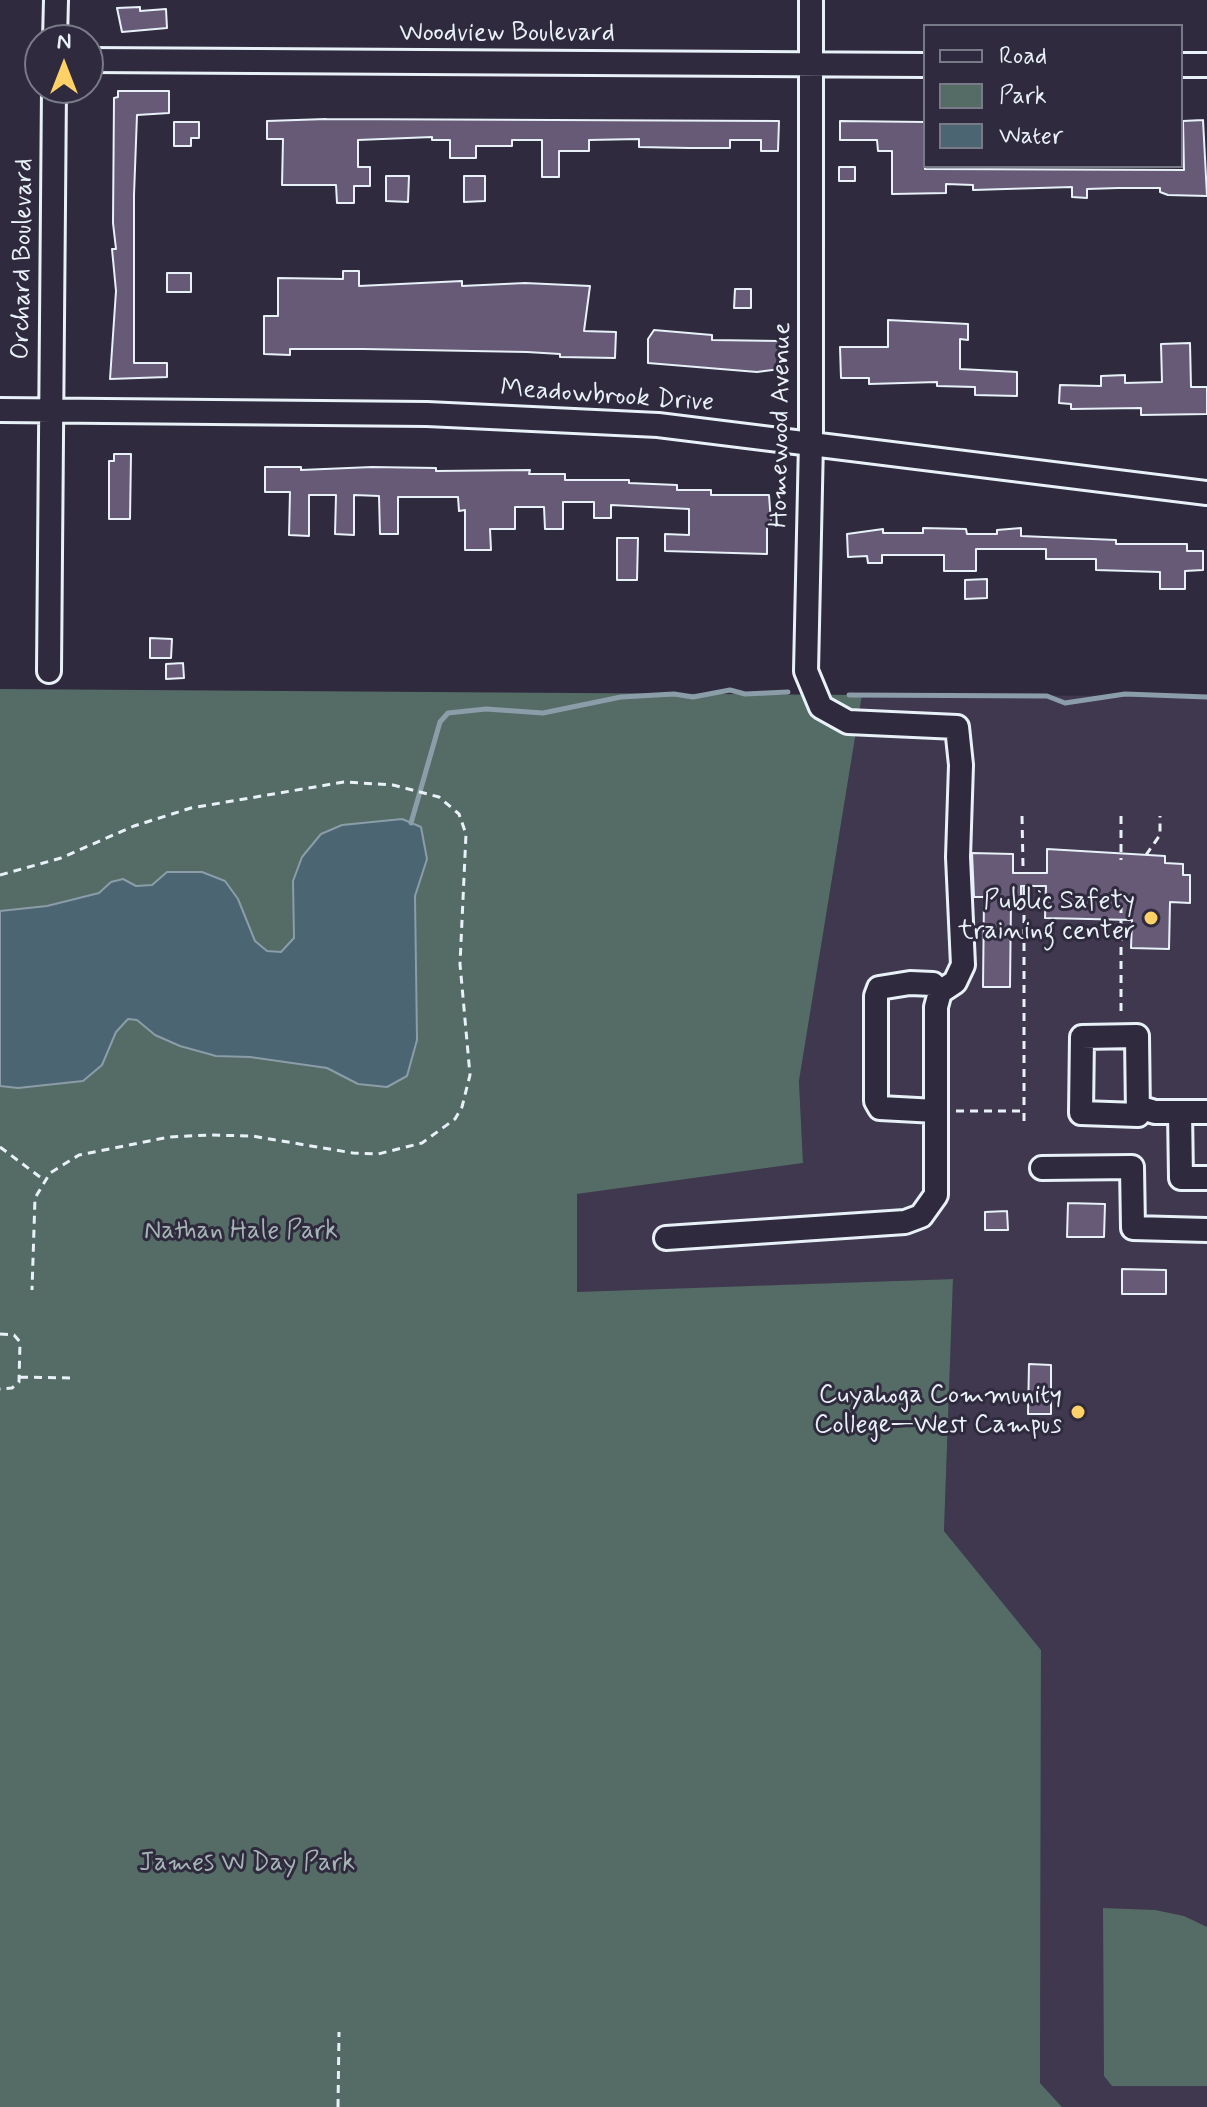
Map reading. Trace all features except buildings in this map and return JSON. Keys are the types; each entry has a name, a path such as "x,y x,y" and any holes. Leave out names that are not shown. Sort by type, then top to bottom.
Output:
{"street":[{"path":"55,24 56,0"},
{"name":"Homewood Avenue","path":"811,0 811,442 806,671 821,707 848,722 957,727 961,765 958,857 963,965 955,982 940,992"},
{"name":"Woodview Boulevard","path":"104,60 923,65"},
{"path":"1183,65 1207,65"},
{"name":"Orchard Boulevard","path":"49,671 54,104"},
{"name":"Meadowbrook Drive","path":"0,410 427,414 658,425 811,442 1167,491 1207,493"},
{"path":"666,1238 905,1222 921,1216 936,1195 936,1111 936,1007 940,992 933,984 910,983 879,988 876,996 876,1101 880,1108 936,1111"},
{"path":"1138,1107 1207,1112"},
{"path":"1180,1112 1181,1178 1207,1178"},
{"path":"1042,1168 1132,1167 1133,1228 1207,1230"}],"path":[{"path":"0,875 61,858 166,815 228,799 344,782 402,787 435,796 459,814 466,834 460,964 470,1075 462,1107 455,1119 422,1143 378,1154 234,1135 169,1137 79,1155 63,1163 44,1181 33,1207 32,1290"},
{"path":"1022,816 1023,866"},
{"path":"1121,816 1121,860"},
{"path":"1146,855 1160,835 1160,816"},
{"path":"1024,887 1024,1125"},
{"path":"1121,905 1121,1021"},
{"path":"936,1111 1024,1111"},
{"path":"0,1147 44,1181"},
{"path":"34,1182 44,1181"},
{"path":"0,1334 19,1339 20,1377 15,1387 0,1389"},
{"path":"20,1377 76,1378"},
{"path":"338,2107 339,2032"}],"shaded area":[{"name":"Cuyahoga Community College—West Campus","path":"862,695 1207,696 1207,2107 1062,2107 1040,2083 1041,1650 944,1531 953,1279 577,1293 576,1194 803,1163 799,1081"}],"green space":[{"path":"0,689 862,695 799,1081 803,1163 577,1194 577,1292 953,1279 944,1531 1041,1650 1040,2083 1062,2107 0,2107"},
{"path":"1103,1908 1155,1910 1184,1916 1207,1927 1207,2086 1112,2086 1104,2076"}],"water":[{"path":"402,819 421,827 427,859 415,896 417,1040 407,1076 387,1087 358,1084 327,1068 250,1057 216,1056 180,1046 155,1035 137,1020 128,1019 116,1032 102,1065 83,1081 18,1088 0,1086 0,911 47,906 99,893 111,882 123,879 136,886 152,885 167,872 202,872 225,881 238,899 255,941 267,951 281,952 294,938 293,881 302,857 321,834 342,825"}],"waterway":[{"path":"411,823 440,722 448,713 486,709 543,713 621,697 674,694 693,697 730,690 745,694 788,692"},
{"path":"849,695 1047,696 1065,703 1125,694 1207,697"}],"place":[{"name":"Public Safety training center","path":"1151,918"},
{"name":"Cuyahoga Community College—West Campus","path":"1078,1412"}],"park label":[{"name":"Nathan Hale Park","path":"241,1233"},
{"name":"James W Day Park","path":"247,1865"}]}
